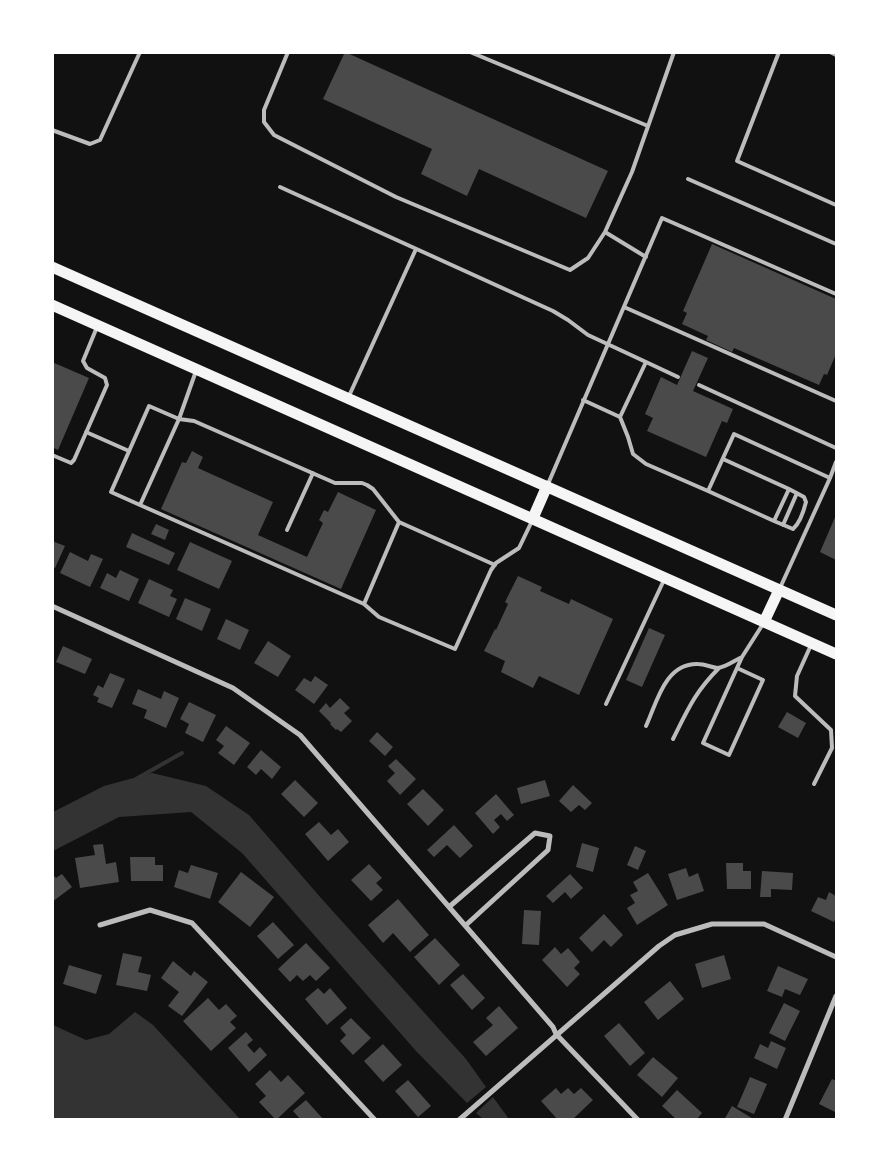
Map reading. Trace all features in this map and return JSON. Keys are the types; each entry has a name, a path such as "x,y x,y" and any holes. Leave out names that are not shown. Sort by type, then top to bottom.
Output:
{"main road":[{"path":"52,267 836,615"},
{"path":"52,305 836,654"},
{"path":"533,518 547,486"},
{"path":"764,622 779,590"}],"street":[{"path":"52,606 233,688 300,735 466,926 556,1034 638,1120"},
{"path":"449,907 535,833 550,836 548,850 466,926"},
{"path":"100,925 150,910 192,923 375,1120"},
{"path":"459,1120 556,1034 675,934 712,924 764,924 836,957"},
{"path":"785,1120 836,996"}],"lane":[{"path":"52,130 90,144 100,140 140,52"},
{"path":"288,52 264,110 264,122 274,136 396,197 570,270 588,258 605,232 632,172 674,52"},
{"path":"470,52 648,126"},
{"path":"779,52 737,161 836,205"},
{"path":"830,52 836,55"},
{"path":"688,179 836,244"},
{"path":"280,187 553,311 588,335 678,377"},
{"path":"547,486 662,218 836,294"},
{"path":"605,232 646,257"},
{"path":"348,398 416,249"},
{"path":"624,307 836,401"},
{"path":"52,455 71,462 74,460 108,385 105,378 87,368 83,361 98,325"},
{"path":"620,417 646,362"},
{"path":"140,505 179,419 197,369"},
{"path":"699,385 836,448"},
{"path":"583,400 620,417 633,454 646,464 782,525 793,529 796,526 806,502 804,497 797,492 723,459"},
{"path":"495,565 399,522 367,485 362,483 336,483 194,421 179,419 149,406 111,492 364,604 379,617 454,649 495,565 502,558 519,548 533,518"},
{"path":"86,432 129,451"},
{"path":"708,491 734,434 830,478"},
{"path":"779,590 836,465"},
{"path":"287,530 312,473"},
{"path":"774,521 789,489"},
{"path":"782,525 797,492"},
{"path":"364,604 399,522"},
{"path":"606,704 666,578"},
{"path":"737,668 763,680 729,755 702,743 742,657 764,622"},
{"path":"812,643 797,676 794,696 831,730 832,748 814,784"},
{"path":"673,739 694,697 703,684 720,668 742,657"},
{"path":"646,726 666,680 676,670 687,665 698,664 720,668"}],"shaded area":[{"path":"152,773 206,786 249,815 466,1059 486,1087 467,1103 416,1051 242,853 191,812 119,817 53,851 53,812 104,786"},
{"path":"135,1012 153,1025 240,1119 53,1119 53,1025 86,1040 109,1034"},
{"path":"493,1097 509,1119 483,1119 476,1113"}],"building":[{"path":"345,52 608,171 586,218 479,169 467,196 421,174 432,149 323,99"},
{"path":"712,244 836,299 836,354 827,375 824,374 819,385 734,348 732,352 706,340 708,336 682,324 687,313 683,311"},
{"path":"692,351 708,358 693,391 733,409 727,423 722,421 706,457 647,431 653,418 645,414 661,377 677,385"},
{"path":"52,362 89,378 58,450 52,447"},
{"path":"192,451 203,457 198,468 273,502 258,535 307,557 323,523 319,520 324,510 328,512 338,492 376,510 341,589 161,509 182,462 186,463"},
{"path":"836,515 836,560 820,552"},
{"path":"156,524 169,530 165,540 151,534"},
{"path":"132,533 175,553 169,565 126,547"},
{"path":"52,541 65,546 55,568 52,567"},
{"path":"190,542 232,561 219,589 177,570"},
{"path":"70,552 88,561 91,554 103,559 90,587 60,573"},
{"path":"120,570 139,579 129,601 100,588 107,573 116,578"},
{"path":"518,576 542,587 540,591 569,604 571,599 613,619 579,695 539,676 533,688 501,672 505,661 484,651 508,604 505,602"},
{"path":"149,579 173,590 170,596 177,599 169,617 138,603"},
{"path":"185,598 211,609 202,631 176,619"},
{"path":"226,619 249,630 240,650 217,639"},
{"path":"649,628 665,635 642,687 626,680"},
{"path":"268,641 291,656 278,677 254,663"},
{"path":"63,646 92,659 85,674 56,662"},
{"path":"110,673 125,679 112,708 97,702 99,698 93,695 98,685 103,688"},
{"path":"315,676 328,685 314,704 295,690 304,678 311,682"},
{"path":"138,689 161,699 164,691 179,698 166,728 144,718 147,710 132,704"},
{"path":"340,698 350,708 344,713 352,721 341,732 336,730 319,711 326,703 330,708"},
{"path":"189,702 216,715 203,742 185,733 189,724 180,719"},
{"path":"787,712 806,723 798,738 778,727"},
{"path":"226,726 250,743 234,765 218,753 224,746 216,740"},
{"path":"377,732 393,747 385,756 369,741"},
{"path":"261,750 281,767 272,779 261,769 256,775 247,767"},
{"path":"396,759 416,779 400,795 387,781 395,773 388,766"},
{"path":"295,780 318,803 304,817 281,794"},
{"path":"545,780 550,796 521,804 517,788"},
{"path":"573,785 592,803 585,810 579,805 571,812 559,801"},
{"path":"423,789 444,810 428,826 407,804"},
{"path":"496,794 514,815 507,821 501,814 494,820 500,827 493,834 475,813"},
{"path":"319,822 331,835 338,829 349,842 328,861 305,834"},
{"path":"454,825 473,846 460,858 447,845 434,857 427,850"},
{"path":"582,843 599,848 593,872 576,867"},
{"path":"103,844 106,864 116,862 119,882 80,888 75,858 95,855 93,845"},
{"path":"635,846 646,851 638,870 627,865"},
{"path":"130,857 155,857 155,865 163,865 163,881 131,881"},
{"path":"726,863 743,863 743,871 751,871 751,889 727,889"},
{"path":"369,864 382,878 376,883 383,890 371,901 351,880"},
{"path":"191,865 218,873 210,899 174,887 179,870 188,873"},
{"path":"686,868 689,877 698,873 704,891 677,900 668,874"},
{"path":"762,871 793,873 792,890 771,889 771,897 760,897"},
{"path":"241,872 274,897 250,927 218,902"},
{"path":"648,873 668,905 637,925 627,908 635,903 630,895 638,891 633,882"},
{"path":"52,874 56,878 62,874 72,887 52,902"},
{"path":"570,874 583,888 571,899 565,892 553,903 546,896"},
{"path":"829,892 836,896 836,917 834,922 811,911 818,897 826,900"},
{"path":"398,899 429,935 410,952 393,933 383,943 368,925"},
{"path":"524,910 541,911 539,945 522,944"},
{"path":"604,914 623,935 611,947 604,940 592,952 579,938"},
{"path":"273,922 294,945 278,959 257,936"},
{"path":"435,938 460,965 439,985 414,957"},
{"path":"306,943 330,968 316,981 310,975 303,981 297,975 290,982 278,969"},
{"path":"555,947 561,954 568,948 580,962 574,968 580,974 567,987 542,960"},
{"path":"123,953 142,957 138,972 151,975 147,991 116,985"},
{"path":"724,955 731,979 702,988 695,964"},
{"path":"173,961 191,976 194,971 208,982 182,1016 168,1006 179,992 161,978"},
{"path":"69,965 102,975 96,994 63,984"},
{"path":"778,966 808,979 800,995 785,989 782,997 767,991"},
{"path":"463,974 485,998 472,1010 450,985"},
{"path":"670,981 684,999 658,1020 644,1002"},
{"path":"318,988 324,994 330,988 347,1008 327,1025 305,999"},
{"path":"208,998 219,1010 226,1004 237,1016 230,1022 236,1028 211,1051 183,1021"},
{"path":"784,1003 800,1011 785,1041 769,1033"},
{"path":"499,1006 518,1028 486,1056 473,1042 493,1025 486,1018"},
{"path":"351,1018 371,1038 353,1055 340,1041 346,1035 340,1028"},
{"path":"619,1023 645,1053 630,1066 604,1036"},
{"path":"246,1032 253,1040 247,1045 254,1053 260,1047 267,1055 249,1072 228,1048"},
{"path":"771,1041 786,1048 777,1069 754,1058 760,1044 768,1048"},
{"path":"383,1044 402,1065 383,1082 364,1061"},
{"path":"653,1057 678,1078 662,1097 637,1075"},
{"path":"270,1070 281,1082 288,1075 305,1093 276,1120 259,1102 266,1096 255,1084"},
{"path":"750,1077 767,1084 754,1114 737,1107"},
{"path":"832,1079 836,1081 835,1112 819,1104"},
{"path":"408,1080 431,1106 418,1117 395,1091"},
{"path":"556,1088 561,1094 568,1088 574,1094 581,1088 593,1100 572,1120 558,1120 541,1101"},
{"path":"677,1090 702,1113 696,1120 677,1120 662,1106"},
{"path":"306,1100 324,1120 301,1120 293,1111"},
{"path":"732,1106 755,1120 724,1120"}],"waterway":[{"path":"136,779 182,753"}]}
